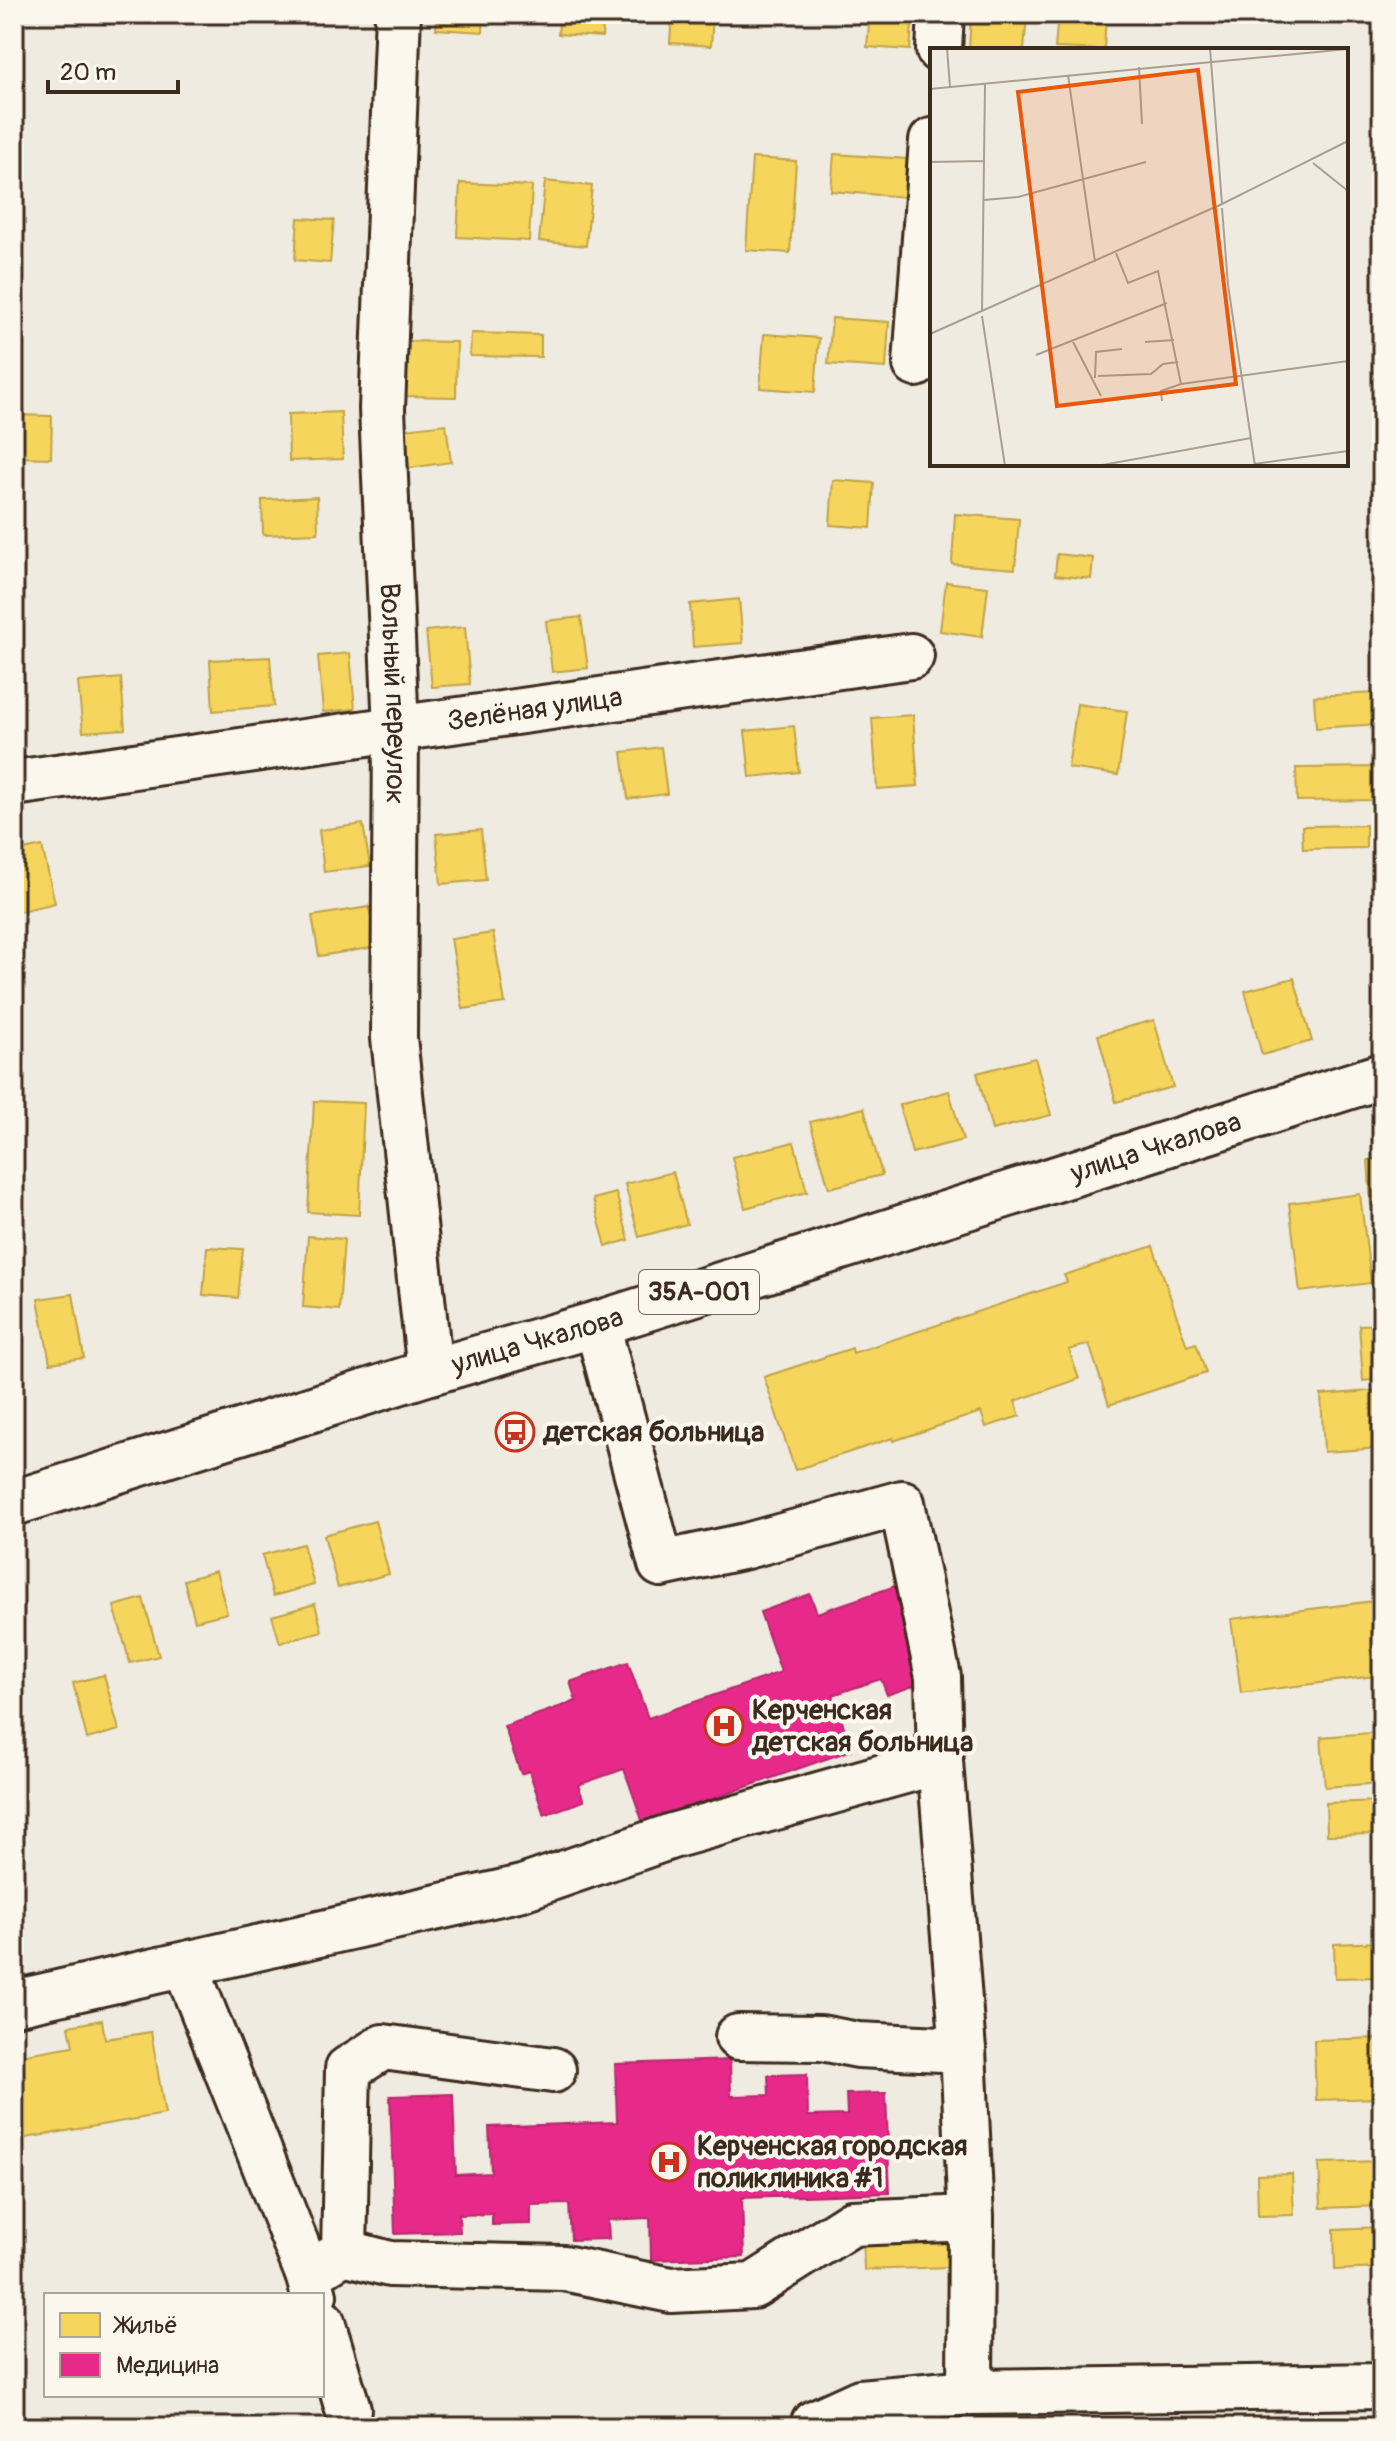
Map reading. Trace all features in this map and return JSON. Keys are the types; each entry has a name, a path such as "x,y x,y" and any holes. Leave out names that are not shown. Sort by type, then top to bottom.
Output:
{"main road":[{"name":"Вольный переулок","path":"398,14 382,409 396,729 394,1038 434,1385"},
{"path":"939,48 941,14"},
{"path":"916,364 930,169"},
{"name":"Зелёная улица","path":"14,783 911,656"},
{"name":"улица Чкалова","path":"600,1335 1382,1076"},
{"name":"улица Чкалова","path":"14,1503 434,1385 1382,1103"},
{"path":"600,1335 661,1564 760,1543 902,1503 938,1677 940,1761 963,2050 971,2218 970,2392"},
{"name":"улица Чкалова","path":"14,1529 434,1385"},
{"path":"14,2003 522,1888 672,1836 940,1761"},
{"path":"185,1965 322,2274"},
{"path":"738,2037 821,2038 858,2045 963,2050"},
{"path":"322,2274 348,2069 383,2047 553,2070"},
{"path":"322,2274 390,2264 564,2268 671,2290 753,2286 852,2223 971,2218"},
{"path":"324,2329 348,2409"},
{"path":"814,2427 814,2423 860,2402 970,2392 1382,2386"}],"building: Жильё":[{"path":"437,14 484,14 483,32 436,29"},
{"path":"560,14 604,14 602,37 558,34"},
{"path":"672,14 713,14 711,46 670,43"},
{"path":"870,14 913,14 910,50 867,47"},
{"path":"971,14 1027,14 1024,48 969,48"},
{"path":"1058,14 1106,14 1104,48 1055,48"},
{"path":"834,154 907,159 905,197 831,191"},
{"path":"752,158 796,161 790,253 746,250"},
{"path":"545,181 592,186 586,246 539,241"},
{"path":"460,183 532,186 529,241 457,237"},
{"path":"298,218 334,220 330,263 295,260"},
{"path":"832,318 889,322 886,368 828,364"},
{"path":"471,333 541,335 541,357 470,356"},
{"path":"764,334 819,338 815,392 760,388"},
{"path":"405,341 457,342 456,397 404,396"},
{"path":"14,356 24,357 21,406 14,405"},
{"path":"341,412 343,459 289,461 288,414"},
{"path":"14,415 52,416 51,458 14,457"},
{"path":"446,424 451,462 409,468 404,429"},
{"path":"833,480 874,483 871,528 830,525"},
{"path":"317,497 318,533 263,535 262,500"},
{"path":"955,514 1019,519 1015,569 952,564"},
{"path":"1057,554 1093,558 1091,579 1055,575"},
{"path":"946,582 988,587 982,637 940,631"},
{"path":"739,599 743,643 693,647 690,604"},
{"path":"581,617 588,668 552,672 546,621"},
{"path":"465,627 470,684 432,687 426,631"},
{"path":"350,653 355,709 323,712 318,656"},
{"path":"270,657 274,706 213,711 210,660"},
{"path":"121,678 125,729 83,732 78,682"},
{"path":"1379,693 1381,724 1316,728 1314,696"},
{"path":"1077,704 1127,711 1118,775 1068,768"},
{"path":"913,715 918,786 877,789 872,718"},
{"path":"794,726 799,772 750,777 745,731"},
{"path":"661,747 667,794 628,799 622,752"},
{"path":"1382,767 1382,800 1297,801 1296,768"},
{"path":"363,824 370,866 324,872 319,830"},
{"path":"1366,825 1366,848 1303,849 1302,826"},
{"path":"481,830 486,880 441,884 436,834"},
{"path":"42,846 55,903 17,912 14,852"},
{"path":"369,907 376,947 319,956 312,916"},
{"path":"493,933 505,1003 463,1009 451,939"},
{"path":"1294,978 1312,1041 1262,1055 1245,991"},
{"path":"1154,1020 1173,1087 1116,1102 1098,1035"},
{"path":"1035,1058 1051,1115 992,1130 977,1073"},
{"path":"949,1091 963,1140 912,1153 899,1105"},
{"path":"314,1101 364,1103 359,1215 308,1212"},
{"path":"864,1108 882,1175 829,1188 810,1122"},
{"path":"794,1142 807,1192 745,1208 732,1157"},
{"path":"1382,1159 1382,1205 1371,1205 1368,1160"},
{"path":"673,1172 687,1224 639,1237 625,1184"},
{"path":"616,1193 629,1240 606,1246 593,1199"},
{"path":"1360,1194 1371,1283 1300,1292 1289,1203"},
{"path":"308,1236 344,1239 339,1310 303,1307"},
{"path":"1153,1246 1187,1346 1196,1343 1206,1373 1109,1405 1089,1344 1069,1350 1079,1379 1015,1401 1020,1416 986,1427 981,1412 795,1470 764,1377 852,1348 853,1353 1067,1282 1064,1275"},
{"path":"207,1247 243,1249 238,1298 203,1295"},
{"path":"73,1294 84,1358 50,1363 38,1299"},
{"path":"1382,1324 1382,1379 1363,1381 1359,1325"},
{"path":"1382,1390 1382,1448 1324,1452 1321,1395"},
{"path":"375,1521 389,1574 338,1588 324,1535"},
{"path":"303,1544 314,1585 273,1596 262,1555"},
{"path":"216,1571 227,1613 195,1621 184,1580"},
{"path":"143,1598 159,1656 130,1663 114,1606"},
{"path":"1382,1600 1382,1675 1241,1693 1231,1619"},
{"path":"315,1604 322,1631 280,1643 272,1616"},
{"path":"104,1675 119,1730 87,1739 73,1683"},
{"path":"1382,1732 1382,1783 1325,1787 1321,1737"},
{"path":"1382,1801 1382,1834 1327,1835 1326,1803"},
{"path":"1380,1942 1382,1977 1335,1978 1334,1944"},
{"path":"102,2020 105,2039 151,2032 165,2114 14,2140 14,2056 73,2046 69,2026"},
{"path":"1382,2038 1382,2098 1316,2100 1314,2040"},
{"path":"1382,2161 1382,2206 1321,2208 1319,2163"},
{"path":"1292,2174 1294,2215 1258,2216 1257,2175"},
{"path":"1382,2227 1382,2268 1335,2270 1334,2229"},
{"path":"949,2231 950,2267 864,2270 863,2234"},
{"path":"1338,2417 1338,2427 1253,2427 1252,2419"}],"building: Медицина":[{"path":"901,1584 925,1682 887,1695 881,1679 833,1695 852,1750 643,1823 624,1769 578,1785 584,1801 544,1815 529,1771 521,1774 504,1726 576,1701 570,1682 628,1662 648,1718 781,1672 760,1612 810,1594 817,1613"},
{"path":"730,2060 731,2096 769,2095 768,2075 807,2074 808,2116 847,2115 846,2094 886,2093 890,2193 742,2198 744,2257 651,2260 650,2218 608,2220 609,2239 571,2240 569,2204 531,2205 531,2224 492,2225 492,2214 459,2215 460,2232 395,2234 390,2096 453,2094 456,2175 491,2173 489,2127 617,2122 615,2064"}],"place":[{"name":"детская больница","path":"515,1432"},
{"name":"Керченская детская больница","path":"724,1726"},
{"name":"Керченская городская поликлиника #1","path":"669,2162"}]}
